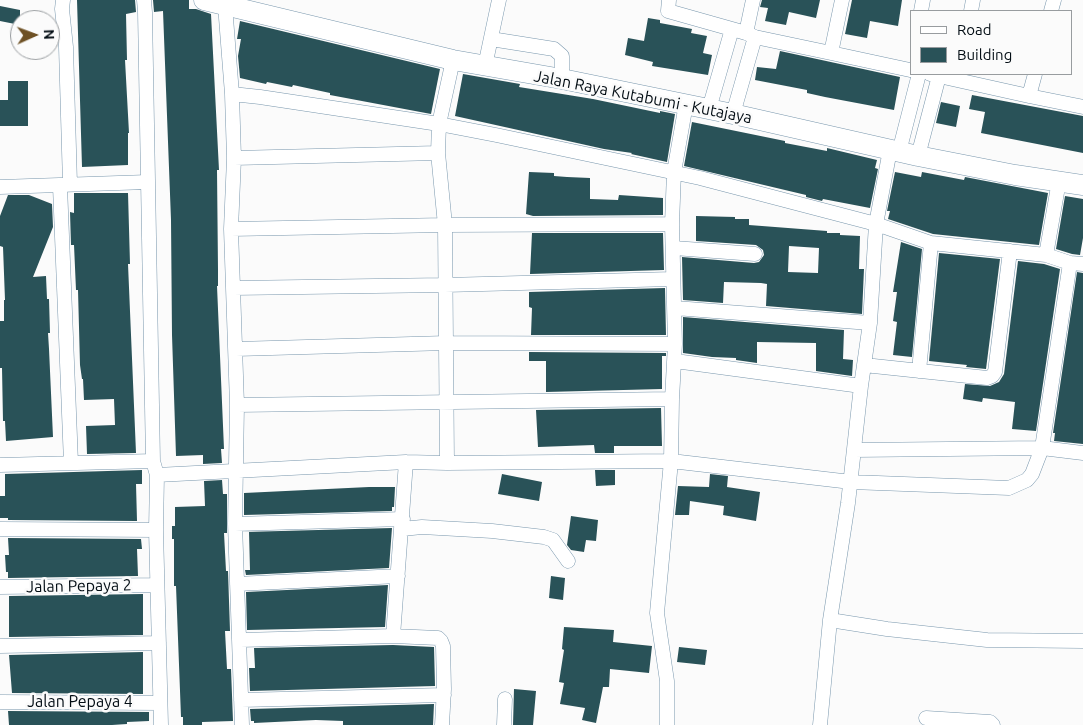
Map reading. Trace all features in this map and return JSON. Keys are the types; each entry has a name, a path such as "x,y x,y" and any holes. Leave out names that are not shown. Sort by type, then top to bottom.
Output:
{"street":[{"path":"63,0 62,17 66,46 65,185 71,463"},
{"path":"144,0 153,461 157,475 156,530 161,725"},
{"name":"Jalan Raya Kutabumi - Kutajaya","path":"204,0 453,60 562,79 686,104 902,153 1015,175 1083,185"},
{"path":"485,66 499,0"},
{"path":"669,0 668,11 744,33 910,67"},
{"path":"710,109 744,33 754,0"},
{"path":"831,52 842,0"},
{"path":"224,5 232,94 234,158 231,229 236,349 235,524 242,725"},
{"path":"733,114 744,33"},
{"path":"491,39 554,50 562,56 562,79"},
{"path":"446,463 447,343 445,225 438,153 439,124 453,60"},
{"path":"902,153 912,75"},
{"path":"820,725 830,620 851,482 870,323 876,224 902,153 935,75 954,76 1029,96 1083,107"},
{"path":"1029,96 1035,75"},
{"path":"157,475 406,462 671,460 851,482 1009,488 1027,480 1032,474 1042,448 1076,264 1046,255 931,243 876,224 674,172 439,124 232,94"},
{"path":"667,725 667,681 657,613 671,460 672,399 676,344 672,224 674,172 686,104"},
{"path":"234,158 438,153"},
{"path":"1046,255 1059,181"},
{"path":"0,187 148,182"},
{"path":"231,229 445,225 672,224"},
{"path":"919,371 931,243"},
{"path":"674,248 754,254"},
{"path":"864,364 987,378 992,376 995,372 1010,251"},
{"path":"233,288 446,286 674,279"},
{"path":"675,308 870,323"},
{"path":"236,349 447,343 676,344"},
{"path":"675,361 861,386"},
{"path":"236,405 672,399"},
{"path":"854,450 1042,448 1083,453"},
{"path":"0,465 153,461"},
{"path":"393,636 406,462"},
{"path":"235,524 402,524 422,528 544,537 553,540 568,561"},
{"path":"0,529 156,530"},
{"path":"237,584 398,576"},
{"name":"Jalan Pepaya 2","path":"0,587 157,585"},
{"path":"830,620 887,629 987,640 1083,641"},
{"path":"240,640 393,636 438,638 443,646 444,695 442,725"},
{"path":"0,646 159,643"},
{"path":"242,700 444,695"},
{"path":"504,725 505,699"},
{"name":"Jalan Pepaya 4","path":"0,702 160,703"},
{"path":"926,718 990,722 993,725"}],"building":[{"path":"77,0 135,0 136,12 126,14 127,60 125,60 129,133 128,165 82,167"},
{"path":"153,0 189,0 189,9 196,9 211,14 219,170 217,170 217,286 224,449 221,449 222,463 203,464 203,455 176,456 171,220 163,11 154,12"},
{"path":"762,0 820,0 816,18 789,12 786,25 765,21 768,8 760,7"},
{"path":"852,0 902,0 898,26 870,21 867,38 845,34"},
{"path":"0,6 20,10 10,10 10,23 0,21"},
{"path":"648,18 660,20 660,23 692,29 691,33 707,36 703,53 712,55 708,75 652,66 653,62 625,55 628,38 644,41"},
{"path":"240,21 440,69 431,114 330,95 330,93 293,85 292,87 267,82 266,84 240,78 238,56 241,39 237,39"},
{"path":"780,51 900,77 894,110 825,97 807,93 807,90 755,80 757,67 776,69"},
{"path":"463,74 520,84 519,87 593,99 660,113 660,111 675,114 667,162 455,116"},
{"path":"8,81 28,81 28,126 0,126 0,100 8,100"},
{"path":"972,95 1083,116 1083,153 981,133 985,112 969,109"},
{"path":"941,102 960,106 956,127 936,123"},
{"path":"692,122 785,141 785,143 827,151 827,148 877,160 875,168 878,169 870,208 823,199 822,201 806,197 806,195 684,166"},
{"path":"529,172 554,173 554,176 590,178 590,199 618,200 619,195 663,198 663,215 533,216 526,214"},
{"path":"895,172 921,177 922,172 964,180 965,177 1048,193 1039,245 933,234 888,219 890,211 887,211"},
{"path":"74,193 128,193 130,264 128,264 136,453 87,454 86,426 115,425 114,399 84,400 80,365 78,290 76,290 74,245 71,245 70,212 74,213"},
{"path":"8,195 29,195 52,204 53,227 33,277 46,276 47,299 49,299 50,333 48,333 53,437 6,441 5,421 3,421 2,368 0,368 0,321 4,321 5,300 3,247 0,246 0,216"},
{"path":"1065,196 1083,199 1083,238 1080,255 1056,249"},
{"path":"696,216 735,217 735,219 749,219 749,225 827,231 827,233 840,233 840,235 860,236 859,269 864,269 862,314 766,306 767,284 761,283 724,282 723,303 683,300 682,257 754,263 759,262 764,255 763,250 756,245 696,241","holes":["789,246 819,248 818,273 788,272"]},
{"path":"532,233 663,233 664,270 530,274"},
{"path":"901,242 922,249 912,357 893,355 897,322 893,321 897,292 893,292"},
{"path":"939,253 1000,259 986,369 929,361"},
{"path":"1018,261 1044,264 1060,269 1036,431 1012,429 1015,402 983,398 982,402 963,399 965,384 990,386 999,382 1004,374"},
{"path":"1077,272 1083,273 1083,444 1054,441 1055,433 1053,433"},
{"path":"665,288 666,335 531,335 532,308 529,307 529,292"},
{"path":"683,317 844,330 843,359 853,360 852,376 816,371 816,343 757,342 757,363 736,360 736,358 683,353"},
{"path":"529,352 666,353 666,356 662,356 662,389 546,392 546,361 529,361"},
{"path":"661,408 662,446 614,446 614,453 595,453 594,445 538,447 536,410"},
{"path":"142,470 142,484 136,484 137,521 8,520 8,518 0,518 0,496 5,496 5,474"},
{"path":"595,470 615,470 615,485 596,486"},
{"path":"502,474 542,482 539,501 498,494"},
{"path":"710,474 728,476 727,487 760,492 756,521 723,515 724,506 690,501 689,515 675,515 678,486 709,487"},
{"path":"222,480 223,494 227,494 227,533 224,533 226,571 228,571 230,631 225,631 227,669 231,669 233,721 202,722 202,725 183,725 183,717 181,717 176,586 174,586 174,539 172,539 172,526 175,526 175,507 205,506 204,481"},
{"path":"395,487 392,511 244,515 244,493"},
{"path":"571,516 598,520 596,541 586,540 584,552 571,550 567,545"},
{"path":"392,528 389,568 246,575 245,570 250,570 249,532 244,532"},
{"path":"8,538 141,539 142,549 137,549 138,576 8,578 5,555 9,555"},
{"path":"551,576 565,578 563,600 549,598"},
{"path":"388,585 385,627 247,630 246,592"},
{"path":"143,594 143,635 9,637 9,596"},
{"path":"564,627 614,630 613,642 652,646 649,673 610,669 609,687 603,687 596,723 582,720 585,708 560,704 564,683 559,682 564,650 562,649"},
{"path":"393,645 434,647 435,686 250,691 249,668 255,668 254,648"},
{"path":"679,647 707,650 705,665 677,662"},
{"path":"143,652 143,694 12,693 9,655"},
{"path":"514,689 536,691 533,725 513,725"},
{"path":"434,704 433,725 343,725 343,721 316,720 254,723 254,721 251,721 250,709"},
{"path":"8,711 149,712 149,721 112,725 9,725"}]}
